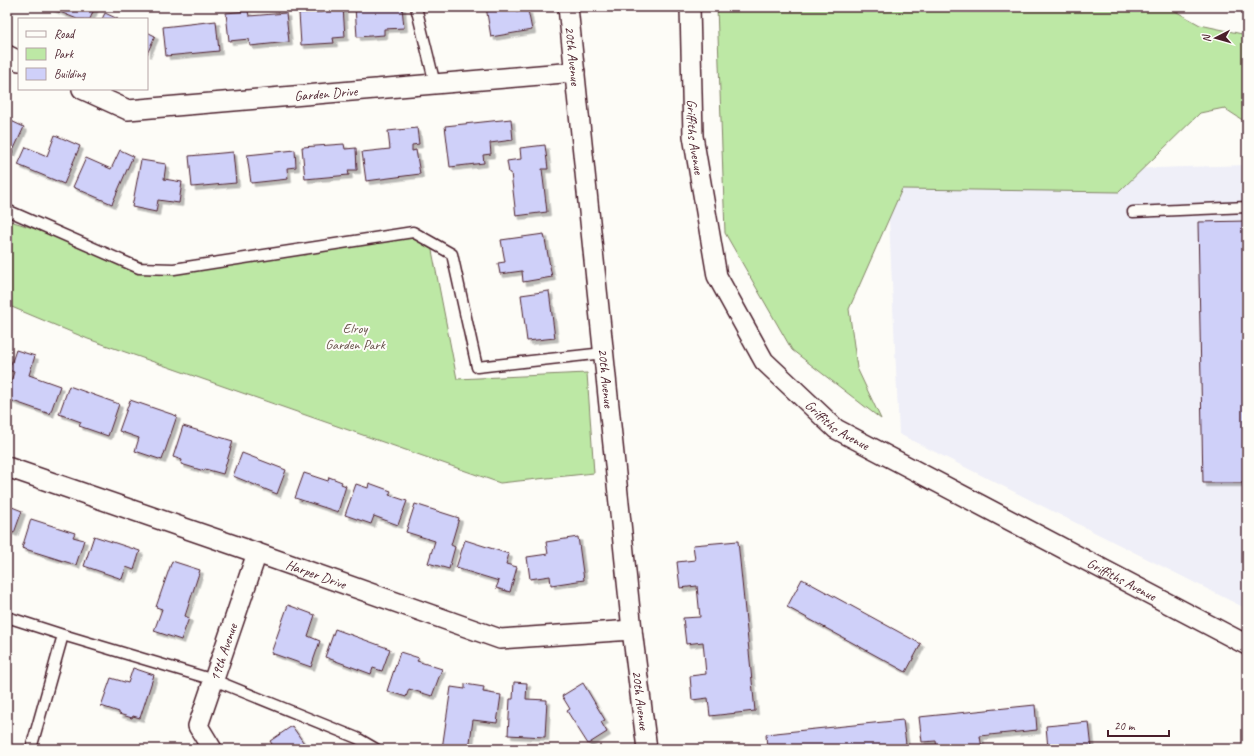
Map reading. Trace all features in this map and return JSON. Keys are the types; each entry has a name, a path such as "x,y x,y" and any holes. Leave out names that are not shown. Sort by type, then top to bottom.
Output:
{"street":[{"name":"20th Avenue","path":"568,7 632,630 648,749"},
{"name":"Griffiths Avenue","path":"690,7 693,136 717,276 764,360 836,429 1247,645"},
{"path":"7,55 18,60"},
{"name":"Garden Drive","path":"84,90 128,110 575,72"},
{"name":"Harper Drive","path":"7,467 500,639 632,630"},
{"name":"19th Avenue","path":"212,749 198,726 257,553"}],"lane":[{"path":"416,7 435,84"},
{"path":"1133,212 1247,207"},
{"path":"7,210 140,268 174,269 413,232 452,254 477,367 604,353"},
{"path":"7,617 214,680 357,738 376,749"},
{"path":"34,749 32,745 63,635"}],"shaded area":[{"path":"1247,165 1247,609 899,434 887,177"}],"green space":[{"path":"717,7 1168,7 1200,25 1247,35 1247,123 1224,108 1200,113 1119,192 902,189 849,309 857,368 881,419 792,350 725,233"},
{"name":"Elroy Garden Park","path":"7,220 165,269 429,235 457,379 587,373 594,473 500,483 88,339 7,305"}],"building":[{"path":"48,7 95,7 90,18 75,18"},
{"path":"321,7 343,7 345,37 333,38 334,43 301,45 299,13 322,12"},
{"path":"355,7 402,7 404,28 384,29 384,35 357,37"},
{"path":"486,7 516,7 517,12 528,10 532,30 491,37"},
{"path":"248,11 249,16 286,13 289,42 250,46 249,39 229,41 226,13"},
{"path":"105,13 116,18 102,18"},
{"path":"216,21 219,51 166,56 163,27"},
{"path":"148,32 155,36 148,52"},
{"path":"7,119 24,127 12,153 7,151"},
{"path":"511,119 513,140 490,143 491,154 483,155 484,163 450,167 445,126"},
{"path":"417,128 419,144 412,145 412,151 416,150 420,174 366,181 362,152 390,149 388,131"},
{"path":"55,135 80,146 64,184 18,165 26,147 47,156"},
{"path":"344,144 345,149 356,148 357,170 348,170 349,175 305,179 302,147"},
{"path":"545,145 548,169 542,169 547,212 516,216 511,173 509,173 507,161 521,159 520,148"},
{"path":"120,150 133,156 112,204 73,187 86,158 111,169"},
{"path":"295,150 296,167 287,168 288,179 251,183 247,155"},
{"path":"233,152 236,183 192,187 189,156"},
{"path":"141,160 166,164 164,179 182,182 179,203 158,200 156,212 132,207"},
{"path":"1247,221 1247,483 1203,483 1198,222"},
{"path":"544,234 552,277 523,282 522,271 500,274 498,263 505,262 501,240"},
{"path":"549,291 555,338 527,341 521,295"},
{"path":"16,350 35,356 29,375 60,386 50,414 7,399 7,393 14,372 9,370"},
{"path":"69,386 119,404 108,436 79,426 81,422 59,414"},
{"path":"130,400 177,416 162,460 135,451 139,438 119,431"},
{"path":"183,426 233,441 223,474 205,469 204,471 181,464 182,460 173,457"},
{"path":"242,453 286,470 277,494 233,476"},
{"path":"304,473 328,481 329,477 342,482 341,484 346,486 338,512 295,498"},
{"path":"369,483 391,491 389,495 407,501 398,525 374,516 371,524 345,515 356,484 368,488"},
{"path":"415,504 459,518 451,545 455,547 449,569 428,563 435,541 406,532"},
{"path":"7,505 22,511 14,533 7,530"},
{"path":"31,519 75,533 73,537 84,540 76,565 22,548"},
{"path":"94,536 140,551 134,570 126,567 122,579 84,566"},
{"path":"578,537 584,580 551,585 550,576 530,579 527,557 548,554 546,542"},
{"path":"465,540 509,554 506,564 517,567 510,592 496,588 499,581 456,568"},
{"path":"738,541 755,711 710,716 708,698 692,700 690,676 706,674 703,642 686,644 683,618 700,617 697,586 680,588 677,562 695,560 693,545"},
{"path":"172,561 200,570 185,616 189,618 181,640 154,631 162,609 156,607"},
{"path":"802,579 921,644 906,672 787,607"},
{"path":"288,605 315,615 308,636 320,641 311,667 271,653"},
{"path":"335,629 390,649 382,671 373,668 371,674 325,657"},
{"path":"400,652 419,658 417,661 442,669 432,696 409,689 406,697 387,691"},
{"path":"133,668 154,675 140,718 133,716 132,718 119,714 119,712 101,706 111,678 128,683"},
{"path":"514,682 527,683 526,699 547,700 545,737 508,735 510,699 513,699"},
{"path":"583,683 605,720 601,722 607,732 588,744 567,711 570,709 562,696"},
{"path":"465,684 484,687 483,692 501,695 497,723 473,720 469,749 442,749 451,687 465,689"},
{"path":"1035,705 1037,730 980,736 982,749 937,749 936,741 922,742 919,717"},
{"path":"903,720 906,744 869,749 767,749 766,734"},
{"path":"1089,722 1092,749 1048,749 1046,726"},
{"path":"292,726 308,749 275,749 270,741"}]}
